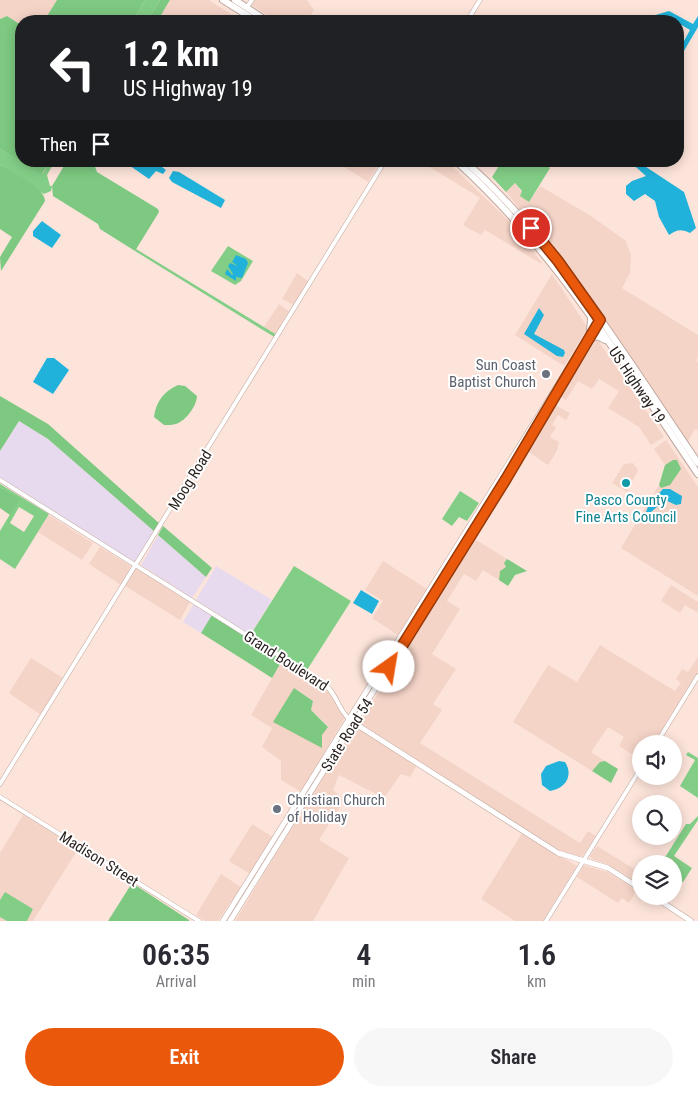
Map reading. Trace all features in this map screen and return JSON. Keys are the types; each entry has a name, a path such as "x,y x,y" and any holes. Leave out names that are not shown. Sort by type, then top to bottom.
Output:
{"highway":[{"path":"223,0 245,6"},
{"path":"235,0 259,15"},
{"name":"US Highway 19","path":"463,167 531,228 558,261 598,324 698,463"},
{"name":"US Highway 19","path":"471,167 506,205 553,264 591,318 598,324 606,341 697,472"},
{"path":"591,318 590,335 598,336 606,341"},
{"path":"649,402 670,429 678,433"}],"main road":[{"name":"State Road 54","path":"229,921 329,763 331,753 372,683 564,372 598,324"},
{"name":"State Road 54","path":"223,921 323,762 379,683 406,640 557,395 590,335"},
{"path":"557,395 564,372"},
{"path":"541,420 548,398"},
{"path":"522,452 530,429"},
{"path":"506,479 515,453"},
{"path":"486,511 487,506 502,482 499,479"},
{"path":"406,640 405,637 418,614 418,609"},
{"path":"379,683 380,676 394,654 393,650"},
{"name":"Grand Boulevard","path":"351,721 558,853 608,868 632,883"},
{"path":"314,787 314,782 322,768 323,762"},
{"path":"300,809 308,791 307,788"},
{"path":"229,921 240,894"},
{"path":"667,905 692,921"}],"street":[{"path":"245,6 252,0"},
{"path":"471,15 480,0"},
{"name":"Moog Road","path":"0,784 381,167"},
{"name":"Grand Boulevard","path":"0,480 326,685 333,691 342,712 351,721"},
{"path":"662,735 698,676"},
{"path":"546,921 632,782"},
{"name":"Madison Street","path":"0,797 199,921"}],"shaded area":[{"path":"0,0 57,0 48,15 15,15 15,21 7,16 0,19"},
{"path":"170,0 209,0 233,15 161,15"},
{"path":"254,0 307,0 314,10 311,15 267,15 251,5"},
{"path":"344,167 377,167 368,182"},
{"path":"430,167 453,167 509,221 531,247 543,265 485,230 481,235 463,225 480,198"},
{"path":"515,183 529,202 540,186 591,216 626,241 631,255 630,273 622,288 698,335 698,357 696,361 698,362 698,430 695,429 688,441 698,457 590,297 506,192"},
{"path":"297,273 309,282 293,305 282,299"},
{"path":"552,274 588,328 564,366 515,335"},
{"path":"279,304 290,312 277,335 264,327"},
{"path":"597,339 664,437 651,445 639,427 608,408 619,391 599,379 592,389 578,381 566,400 560,396"},
{"path":"555,405 570,413 566,420 558,415 552,425 556,427 550,437 559,442 557,451 548,465 527,451"},
{"path":"19,421 48,439 155,532 136,563 0,478 0,451"},
{"path":"666,440 698,487 698,596 621,548 659,485 661,488 667,463 665,465 654,449"},
{"path":"633,463 638,470 627,492 612,483 624,464"},
{"path":"49,515 93,543 82,560 38,532"},
{"path":"158,535 206,577 192,598 141,565"},
{"path":"473,538 507,559 505,560 506,567 500,571 499,580 483,570 476,581 464,574 447,601 460,609 432,654 456,669 433,704 442,710 420,743 580,843 588,831 596,836 582,857 560,851 360,723"},
{"path":"100,547 131,566 121,585 89,564"},
{"path":"383,561 427,589 398,635 372,618 383,601 365,590"},
{"path":"216,566 272,600 250,635 196,600"},
{"path":"136,567 190,602 180,620 125,586"},
{"path":"671,585 698,602 698,613 685,605 680,613 661,601"},
{"path":"194,604 212,615 201,633 183,622"},
{"path":"600,645 675,691 681,683 676,679 682,669 688,672 698,657 698,672 659,735 632,735 632,754 619,746 624,737 608,727 591,752 605,761 592,771 513,722 548,665 577,682"},
{"path":"31,658 63,678 41,715 9,693"},
{"path":"283,659 329,689 345,718 301,792 281,780 281,761 262,747 272,728 251,715","holes":["294,688 313,701 311,710 328,726 322,735 322,748"]},
{"path":"357,726 417,765 410,777 401,774 384,798 339,775 333,790 345,799 319,840 349,858 313,921 235,921 319,783"},
{"path":"23,815 78,849 33,921 0,921 0,853"},
{"path":"252,824 273,837 250,874 229,861"},
{"path":"522,833 577,866 543,921 515,921 481,899"},
{"path":"597,846 632,868 632,879 611,866 592,859 590,856"},
{"path":"584,865 607,872 632,887 632,898 629,903 622,898 618,903 577,877"},
{"path":"221,874 241,887 218,921 205,921 196,915"}],"green space":[{"path":"57,0 145,0 136,15 48,15"},
{"path":"145,0 160,0 151,15 136,15"},
{"path":"160,0 170,0 161,15 151,15"},
{"path":"7,16 15,21 15,158 0,149 0,19"},
{"path":"0,149 15,158 15,167 30,167 41,174 46,167 52,167 47,175 50,186 52,186 51,191 44,194 0,165"},
{"path":"0,165 34,185 40,190 45,201 1,271 0,257 12,237 0,229"},
{"path":"29,167 46,167 40,174"},
{"path":"63,167 95,167 97,172 158,209 159,212 135,251 100,229 98,224 53,196 52,186"},
{"path":"498,167 550,168 529,202 520,196 522,191 515,183 506,192 492,177"},
{"path":"228,246 253,261 241,281 235,285 211,271"},
{"path":"136,249 277,335 276,338 135,251"},
{"path":"178,385 185,386 197,396 197,400 187,416 180,422 173,425 164,425 154,417 156,407 164,394"},
{"path":"0,396 48,424 160,524 155,532 48,439 19,421 0,451"},
{"path":"673,460 677,460 681,469 670,485 661,488 659,485 665,465"},
{"path":"0,484 49,514 15,569 0,559 0,531 19,499 0,487","holes":["19,507 34,516 24,532 10,523"]},
{"path":"0,487 20,499 10,515 0,508"},
{"path":"460,491 479,503 467,521 459,517 452,526 442,519"},
{"path":"163,526 212,568 206,577 158,535"},
{"path":"507,559 527,571 515,575 508,586 499,580 500,571 506,567 504,563"},
{"path":"294,566 351,601 307,670 251,634"},
{"path":"212,615 283,659 272,678 201,633"},
{"path":"294,688 313,701 311,710 328,727 322,735 322,748 273,722"},
{"path":"688,752 698,758 698,798 680,786 695,760 686,755"},
{"path":"605,761 618,769 611,783 592,771 600,762"},
{"path":"698,816 698,820 682,844 682,830 686,824 690,824"},
{"path":"673,845 681,845 675,855 667,855"},
{"path":"682,861 692,868 682,882"},
{"path":"132,883 189,920 189,921 108,921"},
{"path":"5,892 33,909 27,921 7,921 0,917 0,900"}],"water":[{"path":"669,11 676,15 655,15"},
{"path":"698,16 698,27 684,51 684,41 690,30 684,26 684,19 693,24"},
{"path":"132,167 162,167 166,170 163,174 156,171 149,179"},
{"path":"636,167 646,167 684,192 696,228 690,233 680,230 669,235 659,217 655,201 645,194 634,201 626,194 626,186 632,181 646,176"},
{"path":"173,171 179,172 225,200 221,208 172,182 169,178"},
{"path":"42,221 61,235 52,248 33,236 33,231"},
{"path":"236,255 246,259 248,263 242,278 236,277 236,281 225,274 227,269 233,274 228,266 230,263 238,266 232,262"},
{"path":"539,308 544,315 534,334 564,350 563,357 557,356 524,334"},
{"path":"47,358 54,358 69,370 53,394 33,382"},
{"path":"663,489 670,489 682,496 681,504 676,505 665,500 651,512 646,512 649,504"},
{"path":"361,590 379,601 372,614 353,603"},
{"path":"559,761 565,762 568,767 568,777 564,785 550,791 542,785 541,774 546,766"}],"place":[{"name":"Sun Coast Baptist Church","path":"546,374"},
{"name":"Pasco County Fine Arts Council","path":"626,483"},
{"name":"Christian Church of Holiday","path":"277,809"}],"route":[{"path":"389,667 506,479 591,339 600,320 579,289 531,228"}]}
